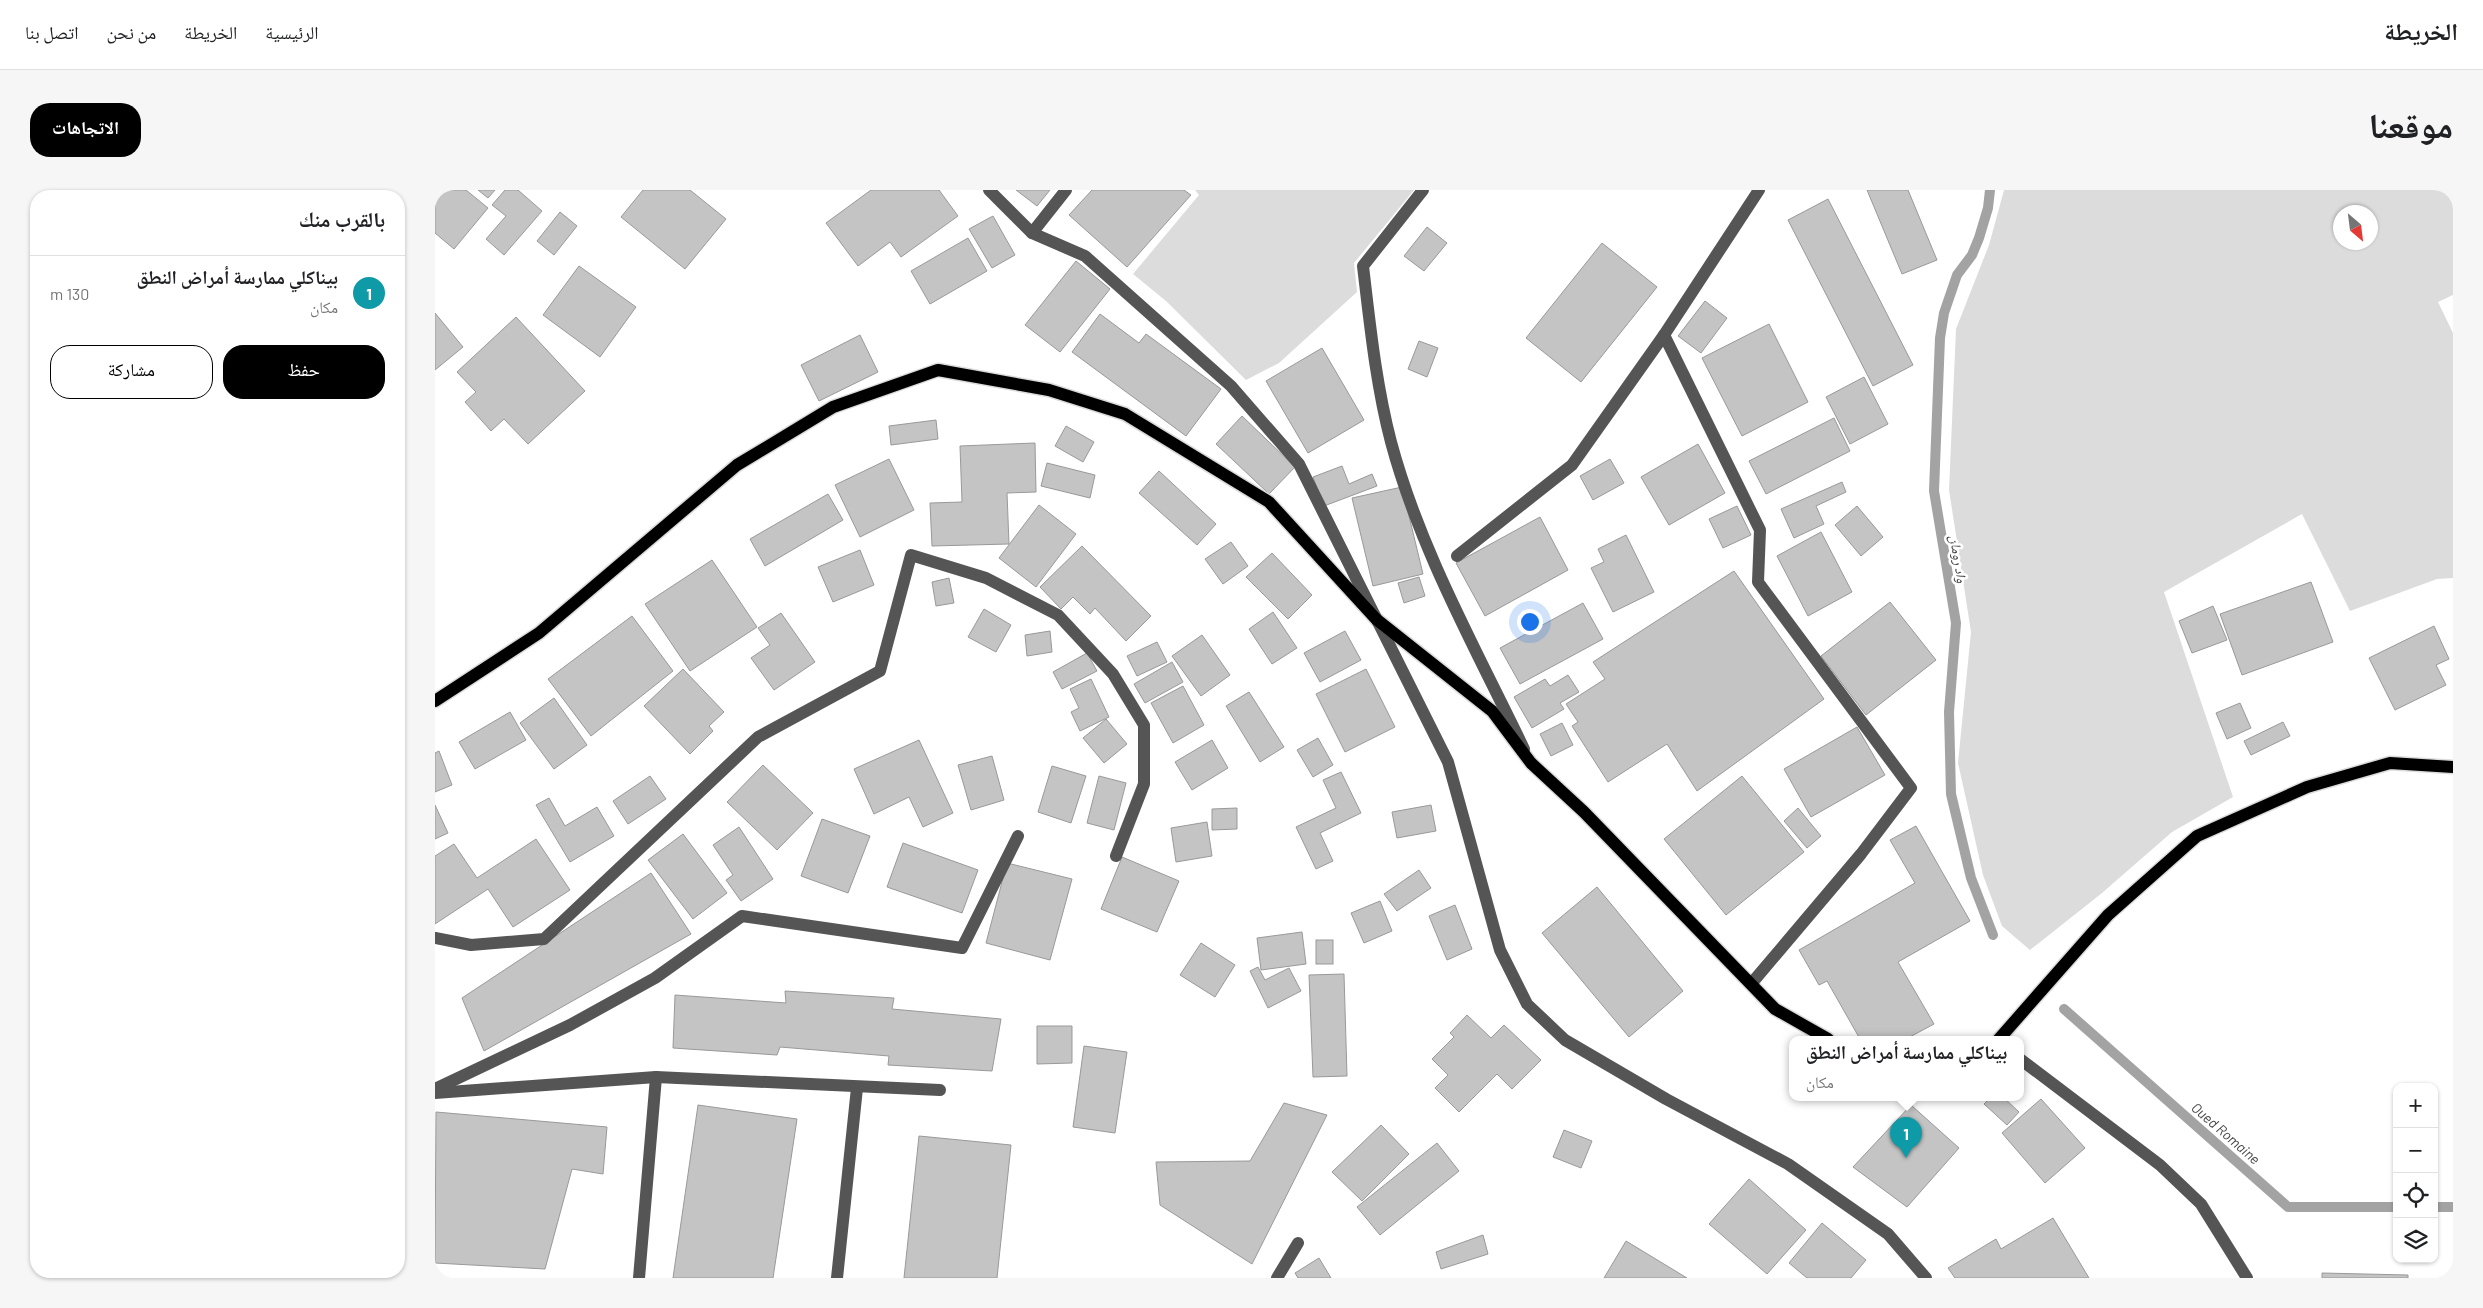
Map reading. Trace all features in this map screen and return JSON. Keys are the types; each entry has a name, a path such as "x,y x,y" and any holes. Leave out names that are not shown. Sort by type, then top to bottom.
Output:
{"main road":[{"path":"435,701 539,633 737,465 833,407 938,370 1049,390 1125,414 1269,502 1375,619 1492,711 1531,763 1584,812 1775,1009 1824,1036"},
{"path":"2002,1036 2108,914 2197,836 2307,787 2390,764 2453,767"}],"street":[{"path":"989,190 1033,234 1085,256 1231,386 1299,464 1448,762 1500,950 1527,1004 1565,1040 1666,1099 1788,1164 1889,1234 1926,1278"},
{"path":"1033,234 1066,190"},
{"path":"1423,190 1363,266 1371,338 1391,442 1427,548 1531,763"},
{"path":"1457,556 1572,465 1664,335 1759,190"},
{"path":"1664,335 1760,530 1758,582 1911,788 1861,854 1751,984"},
{"path":"435,938 471,945 544,939 757,737 880,671 911,555 986,578 1058,616 1113,674 1144,725 1144,784 1116,856"},
{"path":"435,1089 571,1025 655,978 743,916 963,948 1018,836"},
{"path":"2024,1062 2161,1165 2201,1204 2247,1278"},
{"path":"639,1278 657,1077"},
{"path":"435,1093 657,1077 857,1088 940,1090"},
{"path":"837,1278 857,1088"},
{"path":"1277,1278 1298,1243"}],"shaded area":[{"path":"1195,190 1414,190 1354,263 1357,292 1279,363 1246,380 1166,301 1133,274 1199,195"},
{"path":"2004,190 2453,190 2453,295 2438,302 2453,333 2453,578 2437,579 2350,611 2302,514 2164,592 2233,797 2172,832 2102,893 2030,950 2002,926 1983,875 1958,763 1971,632 1949,490 1956,329 1989,245"}],"building":[{"path":"435,190 466,190 488,208 454,249 435,233"},
{"path":"478,190 495,190 488,198"},
{"path":"505,190 518,190 542,211 504,255 486,239 506,216 492,205"},
{"path":"643,190 690,190 726,219 685,269 621,217"},
{"path":"871,190 939,190 958,216 901,257 890,242 858,266 826,223"},
{"path":"1016,190 1050,190 1037,206"},
{"path":"1092,190 1184,190 1191,195 1127,267 1069,215"},
{"path":"1867,190 1908,190 1937,260 1902,274"},
{"path":"1828,199 1913,365 1873,386 1788,220"},
{"path":"560,212 577,226 554,255 537,241"},
{"path":"993,216 1015,255 992,268 969,229"},
{"path":"1427,227 1447,243 1424,271 1404,256"},
{"path":"968,238 987,271 930,304 911,271"},
{"path":"1602,243 1657,287 1581,382 1526,338"},
{"path":"1076,261 1110,289 1060,352 1025,325"},
{"path":"579,266 636,307 600,357 543,315"},
{"path":"1705,301 1727,318 1701,353 1678,336"},
{"path":"435,313 463,347 435,370"},
{"path":"1100,314 1139,343 1146,334 1221,389 1186,436 1072,352"},
{"path":"516,317 585,391 528,444 504,419 491,431 465,402 476,392 457,372"},
{"path":"1769,324 1808,402 1742,436 1702,358"},
{"path":"860,335 878,372 819,401 801,365"},
{"path":"1419,341 1438,348 1427,377 1408,369"},
{"path":"1322,348 1364,420 1308,453 1266,381"},
{"path":"1864,377 1888,424 1850,444 1826,397"},
{"path":"1242,416 1295,467 1269,494 1216,444"},
{"path":"1834,418 1850,451 1766,494 1749,461"},
{"path":"936,420 938,439 891,445 889,426"},
{"path":"1066,426 1094,442 1083,462 1055,446"},
{"path":"1035,443 1036,492 1007,493 1009,544 932,546 930,503 962,502 960,446"},
{"path":"1698,444 1725,493 1669,525 1641,477"},
{"path":"889,459 914,510 860,537 835,485"},
{"path":"1610,459 1624,483 1593,500 1580,476"},
{"path":"1047,463 1095,475 1090,498 1041,486"},
{"path":"1342,466 1349,484 1372,474 1377,486 1324,506 1313,477"},
{"path":"1159,471 1216,524 1197,545 1139,493"},
{"path":"1842,482 1846,492 1816,506 1824,524 1794,538 1781,509"},
{"path":"1402,487 1423,574 1373,586 1352,498"},
{"path":"828,494 843,520 765,566 750,539"},
{"path":"1039,505 1076,534 1036,587 999,558"},
{"path":"1737,506 1751,535 1723,548 1709,519"},
{"path":"1857,506 1883,537 1861,556 1835,525"},
{"path":"1540,517 1568,570 1485,616 1456,563"},
{"path":"1821,532 1852,592 1808,616 1777,556"},
{"path":"1626,535 1654,592 1613,612 1591,568 1604,562 1598,549"},
{"path":"1231,542 1248,566 1223,584 1205,559"},
{"path":"1082,546 1151,616 1126,641 1095,608 1090,614 1073,597 1061,609 1040,587"},
{"path":"860,550 874,585 833,602 818,567"},
{"path":"1272,553 1312,595 1288,619 1246,577"},
{"path":"712,560 757,627 690,671 645,604"},
{"path":"1734,571 1824,699 1697,791 1667,744 1608,782 1572,726 1578,722 1566,704 1605,679 1593,662"},
{"path":"1419,577 1425,596 1404,603 1398,583"},
{"path":"949,578 954,603 936,606 932,582"},
{"path":"2311,582 2333,642 2242,675 2220,614"},
{"path":"1890,602 1936,660 1866,715 1821,656"},
{"path":"1583,603 1603,639 1520,684 1500,648"},
{"path":"2213,606 2227,640 2192,653 2179,621"},
{"path":"984,609 1011,625 996,652 968,637"},
{"path":"1273,612 1297,648 1272,664 1249,629"},
{"path":"781,613 815,662 774,690 751,658 770,645 758,628"},
{"path":"632,616 673,671 591,736 548,679"},
{"path":"2434,626 2449,659 2436,665 2446,685 2395,710 2369,658"},
{"path":"1050,631 1052,652 1027,656 1025,635"},
{"path":"1345,631 1361,660 1320,682 1304,653"},
{"path":"1202,635 1230,675 1201,696 1172,656"},
{"path":"1157,642 1167,662 1137,676 1127,656"},
{"path":"1087,653 1097,671 1062,689 1053,672"},
{"path":"1172,662 1183,682 1145,703 1134,684"},
{"path":"683,669 724,712 709,726 713,731 690,754 644,706"},
{"path":"1366,669 1395,727 1345,752 1316,694"},
{"path":"1568,675 1579,692 1560,703 1564,709 1532,728 1514,697 1545,679 1550,686"},
{"path":"1091,679 1109,717 1080,731 1071,712 1079,708 1070,689"},
{"path":"1183,686 1204,725 1173,743 1151,703"},
{"path":"1249,692 1284,747 1260,762 1226,706"},
{"path":"554,698 587,745 554,769 520,723"},
{"path":"2240,703 2251,728 2227,739 2216,713"},
{"path":"510,712 526,740 475,769 459,742"},
{"path":"1106,719 1127,744 1104,763 1083,738"},
{"path":"2283,722 2290,736 2251,755 2244,741"},
{"path":"1562,723 1573,745 1551,756 1540,734"},
{"path":"1857,727 1885,775 1811,817 1784,769"},
{"path":"1318,738 1333,765 1313,777 1297,750"},
{"path":"919,740 953,813 923,827 909,797 874,814 854,769"},
{"path":"1212,740 1228,768 1192,790 1175,762"},
{"path":"439,751 452,785 435,792 435,753"},
{"path":"992,756 1004,800 971,810 958,765"},
{"path":"763,765 813,813 777,850 727,802"},
{"path":"1052,766 1086,776 1071,823 1038,812"},
{"path":"1341,772 1361,813 1320,833 1333,861 1316,869 1296,827 1336,808 1323,780"},
{"path":"650,776 666,799 628,824 613,801"},
{"path":"1099,776 1126,783 1114,830 1087,823"},
{"path":"1742,776 1804,852 1726,915 1664,839"},
{"path":"549,798 565,826 597,807 614,836 570,862 536,805"},
{"path":"435,805 448,833 435,839"},
{"path":"1431,805 1436,831 1397,838 1392,812"},
{"path":"1237,808 1237,829 1212,830 1212,809"},
{"path":"1798,808 1821,836 1807,848 1784,821"},
{"path":"822,819 870,836 848,893 801,876"},
{"path":"1207,822 1212,856 1176,862 1171,828"},
{"path":"1916,826 1970,921 1898,962 1934,1024 1912,1036 1858,1036 1827,981 1819,985 1799,950 1915,883 1890,840"},
{"path":"739,827 773,879 741,901 726,880 733,875 713,845"},
{"path":"683,834 727,893 693,919 648,860"},
{"path":"536,839 570,890 513,927 488,889 435,924 435,856 454,844 477,878"},
{"path":"903,843 978,870 962,913 887,887"},
{"path":"1122,857 1179,881 1157,932 1101,909"},
{"path":"1007,863 1072,879 1050,960 986,943"},
{"path":"1419,870 1431,888 1397,911 1384,894"},
{"path":"651,873 691,934 484,1051 462,998"},
{"path":"1597,887 1683,991 1629,1037 1542,933"},
{"path":"1380,901 1392,931 1364,943 1351,913"},
{"path":"1455,905 1472,949 1447,960 1429,916"},
{"path":"1302,932 1306,964 1261,970 1257,938"},
{"path":"1316,940 1333,940 1333,964 1316,964"},
{"path":"1201,943 1235,965 1215,997 1180,975"},
{"path":"1258,967 1265,980 1289,968 1301,991 1268,1008 1250,971"},
{"path":"1344,974 1347,1076 1313,1077 1309,975"},
{"path":"785,991 894,998 892,1009 1001,1019 992,1071 888,1065 889,1056 780,1047 777,1055 673,1048 675,995 786,1003"},
{"path":"1467,1015 1491,1038 1504,1025 1541,1060 1512,1089 1497,1074 1459,1112 1435,1088 1448,1075 1432,1059 1454,1037 1450,1033"},
{"path":"1037,1026 1072,1026 1072,1063 1037,1064"},
{"path":"1084,1046 1127,1052 1115,1133 1073,1127"},
{"path":"2041,1099 2085,1148 2045,1183 2002,1133"},
{"path":"1987,1101 2007,1101 2019,1112 2007,1125 1984,1104"},
{"path":"1284,1103 1327,1115 1252,1264 1160,1205 1156,1162 1250,1161"},
{"path":"698,1105 797,1119 773,1278 673,1278"},
{"path":"1911,1105 1959,1148 1907,1207 1853,1167"},
{"path":"436,1112 607,1127 603,1174 572,1169 545,1269 435,1263"},
{"path":"1381,1125 1409,1154 1362,1201 1332,1172"},
{"path":"1564,1130 1592,1141 1581,1168 1553,1157"},
{"path":"919,1136 1011,1145 997,1278 904,1278"},
{"path":"1437,1143 1459,1171 1380,1235 1357,1207"},
{"path":"1749,1179 1806,1230 1767,1274 1709,1224"},
{"path":"2053,1218 2089,1278 1955,1278 1948,1268 1996,1239 2001,1249"},
{"path":"1822,1223 1866,1260 1851,1278 1807,1278 1789,1263"},
{"path":"1483,1235 1488,1254 1441,1269 1436,1252"},
{"path":"1626,1241 1687,1278 1604,1278"},
{"path":"1319,1258 1331,1278 1298,1278 1295,1273"},
{"path":"2322,1273 2408,1275 2408,1278 2322,1278"}],"waterway":[{"name":"واد رومان","path":"1990,190 1988,208 1979,238 1972,255 1957,275 1944,313 1940,338 1934,491 1956,623 1949,712 1951,794 1971,878 1993,935"},
{"name":"Oued Romaine","path":"2064,1009 2288,1207 2393,1207"},
{"name":"Oued Romaine","path":"2438,1207 2453,1207"}],"place":[{"name":"بيناكلي ممارسة أمراض النطق","path":"1906,1158"}]}
